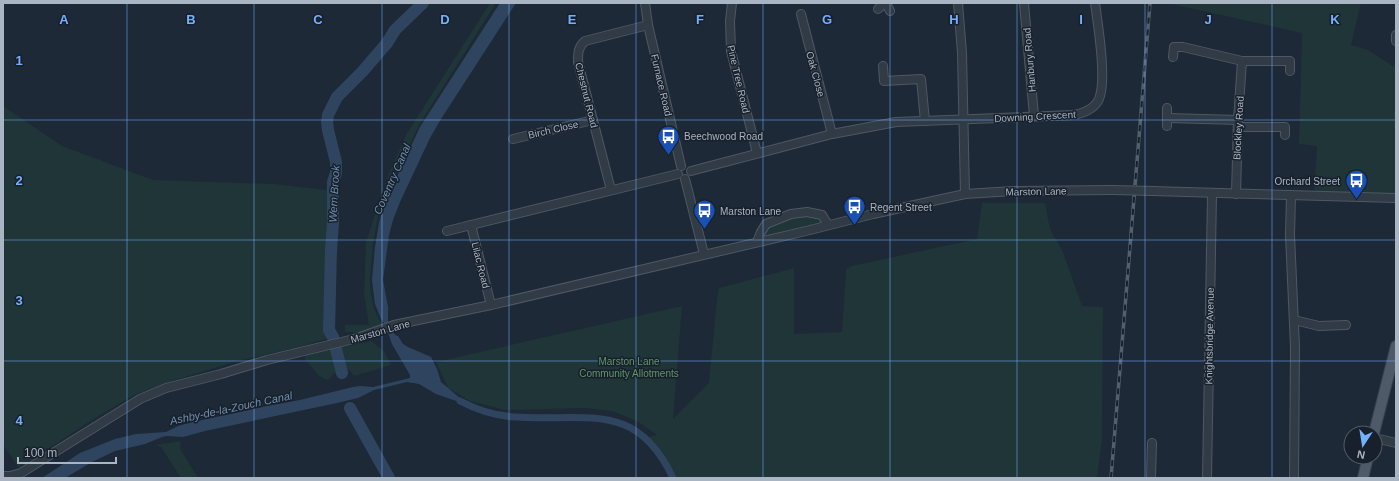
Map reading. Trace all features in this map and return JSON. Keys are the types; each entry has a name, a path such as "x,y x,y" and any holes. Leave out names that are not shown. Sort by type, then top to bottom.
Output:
{"main road":[{"path":"1376,425 1396,346"},
{"path":"1363,478 1366,465"}],"street":[{"name":"Furnace Road","path":"645,3 648,25 680,170"},
{"name":"Pine Tree Road","path":"732,3 730,21 731,51 757,153"},
{"path":"958,3 962,53 965,194"},
{"name":"Hanbury Road","path":"1024,3 1034,116"},
{"name":"Downing Crescent","path":"964,119 1074,115 1087,112 1099,101 1102,87 1095,3"},
{"path":"883,5 890,11"},
{"name":"Oak Close","path":"801,14 832,134"},
{"name":"Chestnut Road","path":"611,190 578,62 578,53 580,45 585,41 648,25"},
{"path":"1396,35 1396,41"},
{"path":"1173,57 1174,47 1183,47 1242,61 1290,61 1290,71"},
{"name":"Blockley Road","path":"1236,194 1242,61"},
{"path":"883,66 884,81 921,79 925,121"},
{"path":"1167,108 1167,122 1285,127 1285,135"},
{"path":"691,171 832,134 896,122 964,119"},
{"name":"Birch Close","path":"513,139 593,120"},
{"path":"447,231 611,190 680,170 687,166 691,171"},
{"path":"680,170 680,178 685,179"},
{"path":"685,179 691,175 691,171"},
{"path":"685,179 704,254"},
{"name":"Marston Lane","path":"3,476 21,473 140,399 166,388 221,374 266,360 340,343 381,331 394,325 491,305 873,214 965,194 1014,191 1113,190 1212,194 1396,198"},
{"name":"Knightsbridge Avenue","path":"1206,478 1212,194"},
{"path":"1291,195 1290,235 1295,354 1294,478"},
{"path":"757,242 766,224 791,214 806,212 822,216 828,225"},
{"name":"Lilac Road","path":"471,225 491,305"},
{"path":"1294,320 1319,326 1346,325"},
{"path":"1383,440 1396,443"},
{"path":"1151,478 1152,443"}],"green space":[{"path":"490,3 496,3 419,125 379,211 373,243 370,280 374,309 382,325 366,332 345,332 345,325 369,325 364,294 366,242 388,176 406,135"},
{"path":"1167,3 1361,3 1351,45 1368,50 1396,68 1396,197 1314,193 1317,146 1299,144 1302,33"},
{"path":"3,106 62,146 153,180 275,184 334,191 329,314 329,330 333,337 299,347 237,361 172,381 134,395 92,420 19,468 3,445"},
{"name":"Marston Lane Community Allotments","path":"982,203 1045,203 1050,229 1063,252 1082,306 1103,307 1102,440 1097,478 672,478 665,462 645,438 657,435 637,421 612,411 585,408 506,410 470,401 448,388 436,362 682,306 673,419 709,383 719,288 794,268 794,334 842,332 846,269 852,266 977,239"},
{"path":"806,216 820,218 823,224 762,238 765,230 783,221"},
{"path":"371,341 384,351 391,365 354,376 349,370 335,373 327,380 319,376 304,358 307,355"},
{"path":"181,441 181,450 198,478 181,478 161,447 155,445"}],"water":[{"path":"500,3 516,3 430,138 393,220 389,235 383,280 388,307 388,322 395,335 398,336 403,344 431,357 441,382 468,405 436,394 419,384 407,382 374,390 358,398 337,403 183,437 162,437 145,444 115,451 92,462 65,478 42,478 80,453 115,439 136,434 166,432 178,426 193,422 300,400 353,387 373,387 410,378 410,375 392,344 385,324 381,319 375,304 372,280 379,223 388,196 420,127"}],"waterway":[{"name":"Wem Brook","path":"342,373 333,337 329,330 333,182 336,173 336,162 328,130 328,115 337,97 362,72 387,43 395,30 423,3"},
{"name":"Coventry Canal","path":"460,401 487,412 501,415 540,418 586,418 606,420 625,425 643,436 658,453 673,478"},
{"name":"Wem Brook","path":"350,408 389,478"}],"railway":[{"path":"1111,478 1150,3"}],"place":[{"name":"Beechwood Road","path":"669,156"},
{"name":"Orchard Street","path":"1356,200"},
{"name":"Regent Street","path":"854,226"},
{"name":"Marston Lane","path":"705,230"}],"water label":[{"name":"Ashby-de-la-Zouch Canal","path":"231,408"}]}
